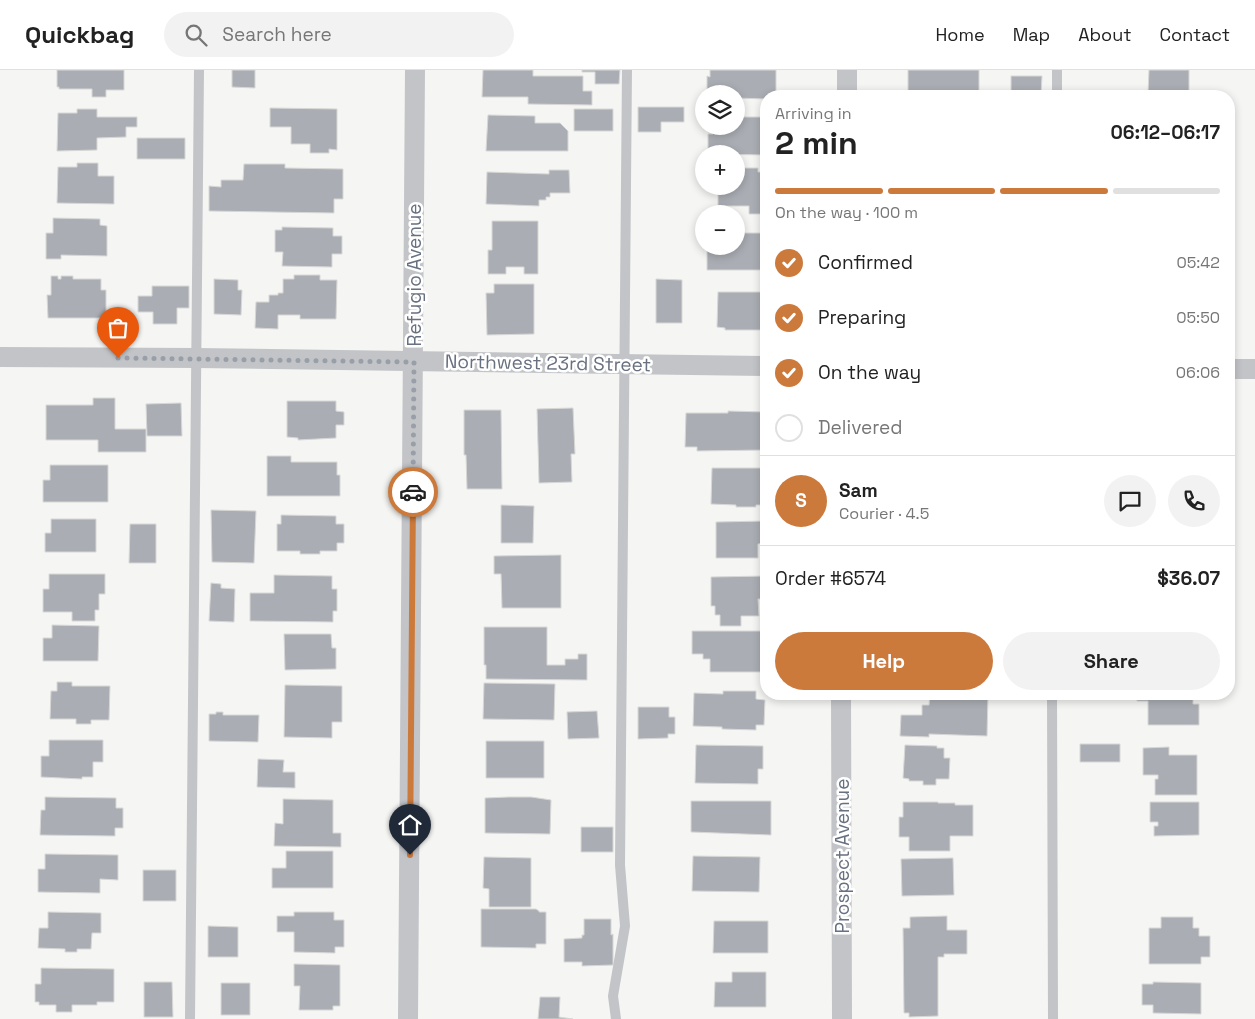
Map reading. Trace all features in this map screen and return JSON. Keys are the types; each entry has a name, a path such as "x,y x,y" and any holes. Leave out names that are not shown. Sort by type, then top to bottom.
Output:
{"street":[{"name":"Refugio Avenue","path":"408,1019 415,70"},
{"path":"847,70 847,90"},
{"name":"Northwest 23rd Street","path":"0,357 760,366"},
{"path":"1235,369 1255,369"},
{"name":"Prospect Avenue","path":"841,700 842,1019"}],"lane":[{"path":"190,1019 199,70"},
{"path":"616,1019 613,996 625,926 620,865 627,70"},
{"path":"1056,90 1057,70"},
{"path":"1052,700 1052,1019"}],"building":[{"path":"57,70 124,70 124,90 106,90 106,97 92,97 92,89 59,89 57,87"},
{"path":"232,70 255,70 255,88 232,87"},
{"path":"483,70 533,70 533,76 583,76 583,91 592,91 592,105 528,104 528,97 482,97"},
{"path":"582,70 620,70 619,84 595,84 595,72 582,72"},
{"path":"710,70 776,70 776,90 760,90 760,99 745,98 745,85 707,85 707,76 710,77"},
{"path":"908,70 979,70 979,90 908,90"},
{"path":"1149,70 1189,70 1189,90 1148,90"},
{"path":"1011,76 1042,76 1041,90 1011,90"},
{"path":"638,107 684,107 684,122 661,122 661,132 638,132"},
{"path":"270,108 337,109 337,150 329,149 329,153 310,153 310,144 291,144 291,127 270,127"},
{"path":"77,109 97,109 97,117 137,117 137,127 126,127 126,137 97,138 97,150 57,151 58,113 77,113"},
{"path":"574,109 613,109 613,131 574,131"},
{"path":"488,115 535,116 535,123 560,123 568,131 568,151 486,151"},
{"path":"745,117 760,117 760,155 745,155 745,145 708,145 708,135 745,135"},
{"path":"137,138 185,138 185,159 137,159"},
{"path":"77,163 98,163 98,176 114,176 114,204 57,203 58,167 77,167"},
{"path":"244,164 285,164 285,168 343,169 343,199 334,199 334,213 209,211 209,186 221,187 221,180 243,180"},
{"path":"745,168 758,168 758,172 760,172 760,214 749,214 749,206 745,205 718,205 718,195 745,195"},
{"path":"549,170 569,170 570,193 550,193 550,197 546,197 546,200 539,200 539,206 486,204 487,172 549,174"},
{"path":"53,218 100,219 100,225 107,226 107,256 61,255 61,259 46,259 46,233 53,233"},
{"path":"492,221 538,221 538,274 524,274 524,267 506,267 506,274 488,274 488,250 492,250"},
{"path":"282,227 333,228 333,236 342,236 342,254 332,254 332,267 282,266 283,252 275,252 275,230 282,230"},
{"path":"745,233 760,233 760,270 707,270 707,255 745,255"},
{"path":"294,275 320,275 320,280 337,280 336,319 300,319 300,315 278,315 278,329 255,328 256,302 269,302 269,295 283,293 283,279 294,279"},
{"path":"51,276 58,276 58,279 61,279 61,276 73,276 73,279 101,279 101,290 106,290 106,318 48,318 47,295 51,295"},
{"path":"214,279 238,280 238,290 242,290 241,315 214,314"},
{"path":"656,279 682,280 682,323 656,323"},
{"path":"494,284 534,284 534,334 487,335 486,293 494,293"},
{"path":"152,286 189,286 189,308 177,308 177,324 153,324 153,312 138,312 138,296 152,296"},
{"path":"718,292 760,292 760,330 725,330 725,328 717,327"},
{"path":"93,398 115,398 115,429 146,429 146,452 98,452 98,440 46,440 46,405 93,405"},
{"path":"287,401 336,401 336,411 344,412 344,425 336,425 336,438 298,440 298,438 287,437"},
{"path":"181,403 182,436 147,436 146,404"},
{"path":"573,408 575,454 571,454 572,482 539,483 537,409"},
{"path":"464,410 501,410 502,489 467,489 466,455 464,455"},
{"path":"728,411 760,412 760,450 697,451 697,447 685,447 686,413 728,413"},
{"path":"267,456 291,456 291,462 337,462 337,475 340,475 340,496 267,496"},
{"path":"50,465 108,465 108,502 43,502 43,480 50,480"},
{"path":"712,468 760,468 760,505 756,505 756,507 736,507 736,505 711,504"},
{"path":"501,505 534,506 533,543 501,543"},
{"path":"211,510 256,511 254,563 212,562"},
{"path":"281,515 336,516 336,524 344,524 344,543 337,543 337,551 320,551 320,554 300,554 300,551 277,551 277,524 281,524"},
{"path":"51,519 96,519 96,552 45,552 45,533 51,533"},
{"path":"760,521 758,558 716,558 716,522"},
{"path":"130,524 156,524 156,563 129,563"},
{"path":"561,555 561,608 502,608 501,574 494,574 494,556"},
{"path":"49,574 105,574 105,594 99,594 99,610 95,610 95,621 72,621 72,612 43,612 43,589 49,589"},
{"path":"274,575 332,576 332,589 337,589 337,611 333,611 333,622 250,621 250,593 274,593"},
{"path":"760,576 759,616 741,616 741,626 720,626 720,615 715,615 715,606 711,606 711,577"},
{"path":"211,583 221,584 221,588 235,589 234,622 209,621"},
{"path":"52,625 99,626 98,661 43,661 43,638 52,638"},
{"path":"484,627 547,627 547,665 565,665 565,659 578,659 578,654 587,654 587,680 486,679"},
{"path":"692,631 760,631 760,672 710,672 710,659 703,659 703,654 692,654"},
{"path":"284,634 331,634 332,648 336,648 336,669 285,670"},
{"path":"57,682 72,682 72,686 110,686 109,720 91,720 91,724 76,724 76,719 50,719 51,691 57,691"},
{"path":"484,683 555,684 554,720 483,719"},
{"path":"285,685 342,686 342,722 332,722 332,738 284,737"},
{"path":"723,691 756,691 756,699 765,700 764,725 756,725 756,730 693,726 694,693 723,694"},
{"path":"929,700 988,700 987,736 929,734 929,737 900,736 901,715 922,715 922,705 929,705"},
{"path":"1193,700 1193,704 1199,704 1199,725 1148,725 1148,701 1137,701"},
{"path":"638,707 669,707 669,717 675,717 675,734 668,734 668,738 638,739"},
{"path":"597,711 599,738 568,739 567,712"},
{"path":"216,712 223,712 223,715 259,715 258,742 209,741 209,714 216,714"},
{"path":"49,740 103,740 103,762 93,762 93,777 82,777 82,779 41,777 41,756 49,756"},
{"path":"486,741 544,741 544,778 486,778"},
{"path":"1080,744 1120,744 1120,762 1080,762"},
{"path":"696,745 763,746 763,769 758,769 758,784 695,783"},
{"path":"905,745 944,748 944,758 950,758 949,779 936,779 936,785 923,785 923,781 909,781 909,779 903,778"},
{"path":"1169,747 1169,755 1197,755 1197,795 1155,795 1155,779 1158,779 1158,775 1143,775 1143,748"},
{"path":"258,759 284,760 283,772 295,772 295,788 257,787"},
{"path":"45,797 116,798 116,808 123,808 123,828 115,828 115,836 40,835 41,810 45,810"},
{"path":"531,797 551,800 550,834 485,833 485,798"},
{"path":"283,799 333,800 333,833 341,833 341,847 274,846 275,823 283,824"},
{"path":"691,801 771,801 771,835 691,832"},
{"path":"903,802 973,805 973,836 950,836 950,851 909,851 909,837 899,837 899,817 903,817"},
{"path":"1150,802 1199,802 1199,835 1154,836 1154,826 1158,826 1158,822 1150,822"},
{"path":"581,827 613,827 613,852 581,852"},
{"path":"286,851 333,851 333,888 272,888 272,868 286,868"},
{"path":"45,854 118,855 118,880 100,879 100,893 38,892 38,869 45,869"},
{"path":"693,856 760,857 759,892 692,891"},
{"path":"484,857 531,858 531,907 489,907 489,889 483,888"},
{"path":"953,858 954,895 902,896 901,859"},
{"path":"143,870 176,870 176,901 143,901"},
{"path":"481,909 536,909 539,912 546,912 546,944 536,944 536,948 481,947"},
{"path":"48,912 101,913 101,933 92,933 91,949 77,949 77,952 65,952 65,949 38,948 39,928 48,928"},
{"path":"294,912 334,912 334,920 344,920 344,947 335,947 335,953 294,952 294,932 277,932 277,916 294,916"},
{"path":"947,916 947,930 967,930 967,954 944,954 944,957 938,957 938,1016 909,1017 909,1013 904,1013 903,928 910,928 910,917"},
{"path":"1161,917 1193,917 1193,928 1199,928 1199,936 1210,936 1210,957 1201,957 1201,964 1149,964 1149,928 1161,928"},
{"path":"584,919 611,919 613,965 582,966 582,962 564,962 564,939 582,938 582,935 584,935"},
{"path":"714,921 768,921 768,953 713,953"},
{"path":"208,926 238,927 238,957 208,957"},
{"path":"294,964 340,965 340,1006 333,1006 333,1010 299,1010 300,986 294,986"},
{"path":"41,968 114,969 114,1002 97,1002 97,1005 72,1005 72,1012 56,1012 56,1005 39,1005 39,1002 35,1002 35,984 41,984"},
{"path":"732,972 766,972 766,1007 714,1007 715,982 732,982"},
{"path":"144,982 172,982 173,1017 144,1017"},
{"path":"1153,982 1201,983 1201,1014 1153,1013 1153,1005 1142,1005 1142,984 1153,984"},
{"path":"221,983 250,983 250,1015 221,1015"},
{"path":"540,997 560,997 559,1017 573,1019 538,1019"}],"way so far":[{"path":"118,358 414,362 413,492"}],"route":[{"path":"410,855 413,492"}]}
